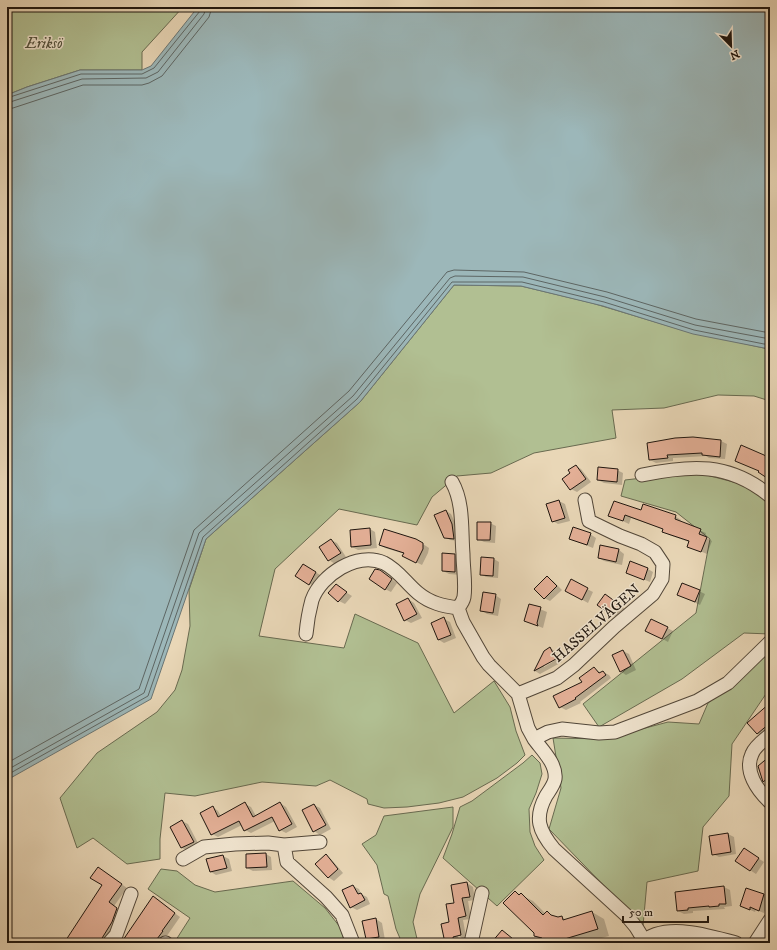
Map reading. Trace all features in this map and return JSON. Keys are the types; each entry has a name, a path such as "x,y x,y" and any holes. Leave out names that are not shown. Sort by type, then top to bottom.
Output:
{"street":[{"path":"642,475 664,471 707,468 731,472 748,481 770,496"},
{"path":"452,482 456,489 460,504 464,582 464,598 462,604 458,608"},
{"name":"HASSELVÄGEN","path":"518,694 557,678 574,665 614,627 653,594 662,579 663,564 655,552 588,521 585,500"},
{"path":"306,634 312,600 318,590 326,580 338,570 348,564 361,560 372,560 383,563 393,569 418,593 434,603 458,608"},
{"path":"458,608 470,634 486,661 518,694 528,728 553,769 555,780 539,811 539,820 542,830 554,849 626,915 636,927 643,942 652,937 663,934 680,932 704,934 736,943"},
{"path":"534,739 548,732 562,729 599,733 615,732 697,701 728,683 770,642"},
{"path":"770,735 760,743 752,753 749,764 751,775 757,786 770,802"},
{"path":"183,859 204,847 268,843 284,845 320,842"},
{"path":"284,845 287,862 326,897 342,915 353,943"},
{"path":"110,943 116,935 131,894"},
{"path":"471,943 482,894"},
{"path":"755,943 770,920"}],"green space":[{"name":"Eriksö","path":"7,7 183,7 142,52 142,70 80,70 7,95"},
{"path":"454,285 521,286 592,303 682,330 764,348 770,352 770,401 754,396 718,395 664,408 612,410 616,438 534,453 491,473 457,476 432,497 417,525 339,509 275,569 259,636 344,648 355,614 418,643 454,713 494,681 510,707 516,731 525,755 497,778 463,797 439,803 407,807 384,808 368,804 367,799 330,780 316,786 262,782 195,796 165,793 160,839 160,859 127,864 93,838 77,848 60,798 97,753 157,712 175,690 182,670 190,626 189,590 206,539 360,402"},
{"path":"695,472 741,484 770,503 770,634 744,633 682,679 599,727 583,704 696,613 710,539 676,512 621,496 625,480"},
{"path":"770,652 770,688 732,744 729,796 703,827 698,871 647,882 643,926 549,829 561,788 553,738 604,739 668,722 699,724 708,703"},
{"path":"532,755 540,763 542,774 529,809 530,832 535,846 544,860 497,906 443,858 460,807 472,801"},
{"path":"453,807 453,827 420,894 413,922 418,943 402,943 396,929 388,896 384,894 377,865 362,844 376,835 384,816"},
{"path":"161,869 177,871 195,885 215,892 293,881 325,908 340,927 345,943 174,943 190,918 148,889"}],"water":[{"path":"198,7 770,7 770,348 693,334 603,306 521,286 454,285 360,402 206,539 151,699 7,780 7,95 80,70 142,70 151,66"}],"building":[{"path":"693,437 721,440 720,457 702,455 702,453 667,455 668,458 649,460 647,443 675,438"},
{"path":"741,445 770,459 770,480 758,472 759,471 735,461"},
{"path":"576,465 586,479 570,490 562,479 570,473 568,470"},
{"path":"598,467 618,469 617,482 597,480"},
{"path":"559,500 565,518 552,522 546,504"},
{"path":"614,501 641,510 643,504 676,515 675,519 701,529 699,534 707,537 701,552 687,547 689,541 662,532 663,529 625,515 623,521 608,516"},
{"path":"446,510 452,524 454,539 444,538 434,515"},
{"path":"477,522 491,522 490,540 477,540"},
{"path":"573,527 591,533 587,545 569,539"},
{"path":"370,528 371,545 351,547 350,530"},
{"path":"384,529 416,539 423,543 423,549 416,563 402,556 404,553 379,545"},
{"path":"331,539 341,553 328,561 319,547"},
{"path":"600,545 619,549 616,562 598,558"},
{"path":"442,553 455,554 455,572 442,571"},
{"path":"481,557 494,558 493,576 480,575"},
{"path":"630,561 648,568 644,580 626,573"},
{"path":"303,564 316,572 309,585 295,576"},
{"path":"375,569 380,570 392,579 385,590 369,579"},
{"path":"547,576 557,586 544,599 534,589"},
{"path":"571,579 588,588 582,600 565,591"},
{"path":"682,583 700,590 695,602 677,595"},
{"path":"336,584 347,592 338,602 328,593"},
{"path":"483,592 496,594 493,613 480,611"},
{"path":"605,594 620,605 612,616 597,605"},
{"path":"408,598 417,614 404,621 396,604"},
{"path":"529,604 541,607 537,623 538,626 524,621"},
{"path":"444,617 451,635 438,640 431,623"},
{"path":"651,619 668,627 662,639 645,631"},
{"path":"550,647 556,659 534,671 544,651"},
{"path":"623,650 631,666 620,672 612,655"},
{"path":"594,667 599,673 603,671 606,675 575,698 576,699 559,708 553,696 582,682 579,678"},
{"path":"770,703 770,723 757,734 747,723"},
{"path":"770,756 770,776 763,782 758,766"},
{"path":"245,802 253,817 280,802 292,824 279,831 272,817 244,831 239,821 211,835 200,813 213,806 218,817"},
{"path":"314,804 326,825 313,832 302,810"},
{"path":"182,820 194,842 181,848 170,827"},
{"path":"728,833 731,852 712,855 709,836"},
{"path":"744,848 759,858 750,871 735,861"},
{"path":"266,853 267,867 246,868 246,854"},
{"path":"326,854 338,869 328,878 315,864"},
{"path":"223,855 227,868 210,872 206,859"},
{"path":"98,867 122,884 109,902 117,908 112,922 99,943 64,943 102,885 90,878"},
{"path":"467,882 470,897 462,898 466,916 458,918 461,935 453,937 454,943 445,943 441,924 449,922 446,904 454,903 451,885"},
{"path":"353,885 358,894 361,893 365,900 350,908 342,890"},
{"path":"724,886 726,904 719,904 719,906 688,908 688,910 677,911 675,892"},
{"path":"746,888 764,894 759,911 750,907 750,910 740,906"},
{"path":"515,891 519,895 521,893 543,915 547,911 551,915 558,917 562,916 563,920 592,911 598,929 558,941 557,943 541,941 542,938 534,936 534,933 503,903"},
{"path":"153,896 175,913 163,931 154,943 121,943"},
{"path":"376,918 379,937 366,939 362,921"},
{"path":"502,930 518,943 491,943"}]}
